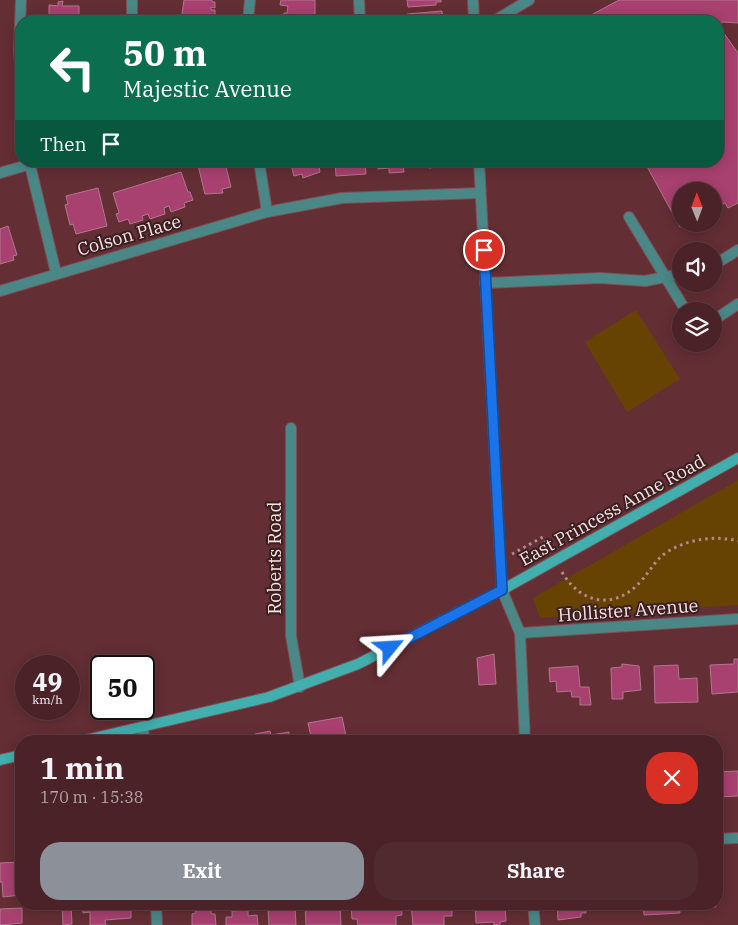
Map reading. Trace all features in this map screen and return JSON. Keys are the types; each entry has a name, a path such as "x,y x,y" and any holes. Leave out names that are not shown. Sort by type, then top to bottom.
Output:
{"main road":[{"name":"East Princess Anne Road","path":"108,735 269,697 300,688 358,664 502,590 738,458"},
{"path":"0,760 15,756"}],"street":[{"path":"20,15 21,0"},
{"path":"132,0 132,15"},
{"path":"249,15 250,0"},
{"path":"359,0 360,15"},
{"path":"473,0 474,15"},
{"path":"504,15 529,0"},
{"path":"0,173 18,167"},
{"path":"31,167 56,273"},
{"path":"260,167 268,212"},
{"path":"479,167 502,590 520,633 525,735"},
{"name":"Colson Place","path":"0,291 268,212 342,198 480,193"},
{"path":"629,217 681,302"},
{"path":"722,260 738,250"},
{"path":"485,283 600,278 645,281 672,276"},
{"path":"722,315 738,304"},
{"name":"Roberts Road","path":"291,428 290,636 300,688"},
{"name":"Hollister Avenue","path":"520,633 738,619"},
{"path":"143,727 144,735"},
{"path":"723,839 738,838"},
{"path":"156,910 157,925"},
{"path":"534,910 535,925"}],"path":[{"path":"500,560 543,537 570,585 581,595 590,599 610,599 625,594 641,581 652,565 668,552 684,544 700,539 719,538 738,541"}],"shaded area":[{"path":"636,310 680,379 627,412 585,342"},
{"path":"738,480 738,605 540,618 533,598"}],"building":[{"path":"184,0 212,0 212,2 215,2 215,8 211,7 211,10 215,10 215,15 182,15"},
{"path":"281,0 315,0 315,15 284,15 284,13 287,13 288,6 280,5"},
{"path":"407,0 441,0 441,2 436,2 436,5 408,7"},
{"path":"619,0 738,0 738,23 724,22 724,15 591,15"},
{"path":"63,1 62,6 79,6 79,15 49,15 49,5 58,6 58,2"},
{"path":"442,11 442,15 407,15"},
{"path":"724,33 738,53 738,203 728,208 725,203 722,205 722,182 672,182 672,212 647,167 724,167"},
{"path":"198,167 226,167 231,187 222,189 223,193 205,194"},
{"path":"292,167 319,167 320,172 303,178 302,174 294,176"},
{"path":"335,167 365,167 366,174 336,176"},
{"path":"378,167 404,167 404,172 389,173 389,168 378,169"},
{"path":"181,172 193,200 184,203 185,207 171,212 169,206 164,208 165,214 150,219 148,214 142,216 143,220 130,224 128,219 119,222 116,214 119,213 113,193"},
{"path":"98,188 107,226 76,234 73,224 70,225 65,205 68,204 66,196"},
{"path":"8,226 17,255 13,256 14,260 0,264 0,229"},
{"path":"494,654 496,684 479,685 477,658"},
{"path":"734,659 738,659 738,692 712,694 710,665 734,664"},
{"path":"622,664 639,666 641,690 623,692 623,699 612,699 611,668 622,667"},
{"path":"678,665 679,679 697,678 698,702 655,703 654,666"},
{"path":"578,666 580,687 589,687 591,705 580,705 580,697 572,697 571,691 557,692 556,681 550,682 549,668"},
{"path":"342,717 346,735 311,735 308,723"},
{"path":"270,731 271,735 255,735"},
{"path":"289,732 289,735 271,735"},
{"path":"738,771 738,796 723,797 723,772"},
{"path":"15,862 15,896 3,897 2,882 0,882 0,863"},
{"path":"0,909 22,910 22,923 0,925"},
{"path":"62,910 71,910 72,924 63,925"},
{"path":"83,910 131,910 131,918 105,920 106,925 90,925 90,912 83,913"},
{"path":"196,910 211,910 211,914 215,914 216,925 192,925 192,914 196,913"},
{"path":"248,910 248,916 257,915 258,925 226,925 226,917 232,917 232,911"},
{"path":"268,910 295,910 296,925 269,925"},
{"path":"305,910 340,910 341,925 306,925"},
{"path":"351,910 402,910 402,915 396,916 396,925 358,925 357,919 352,919"},
{"path":"412,910 452,910 452,916 444,916 444,925 413,925"},
{"path":"475,910 505,910 506,921 500,922 500,925 494,925 494,922 476,923"},
{"path":"557,910 586,910 586,913 581,913 581,917 558,920"},
{"path":"644,910 680,910 680,913 644,915"}],"route":[{"path":"390,648 502,590 484,250"}]}
